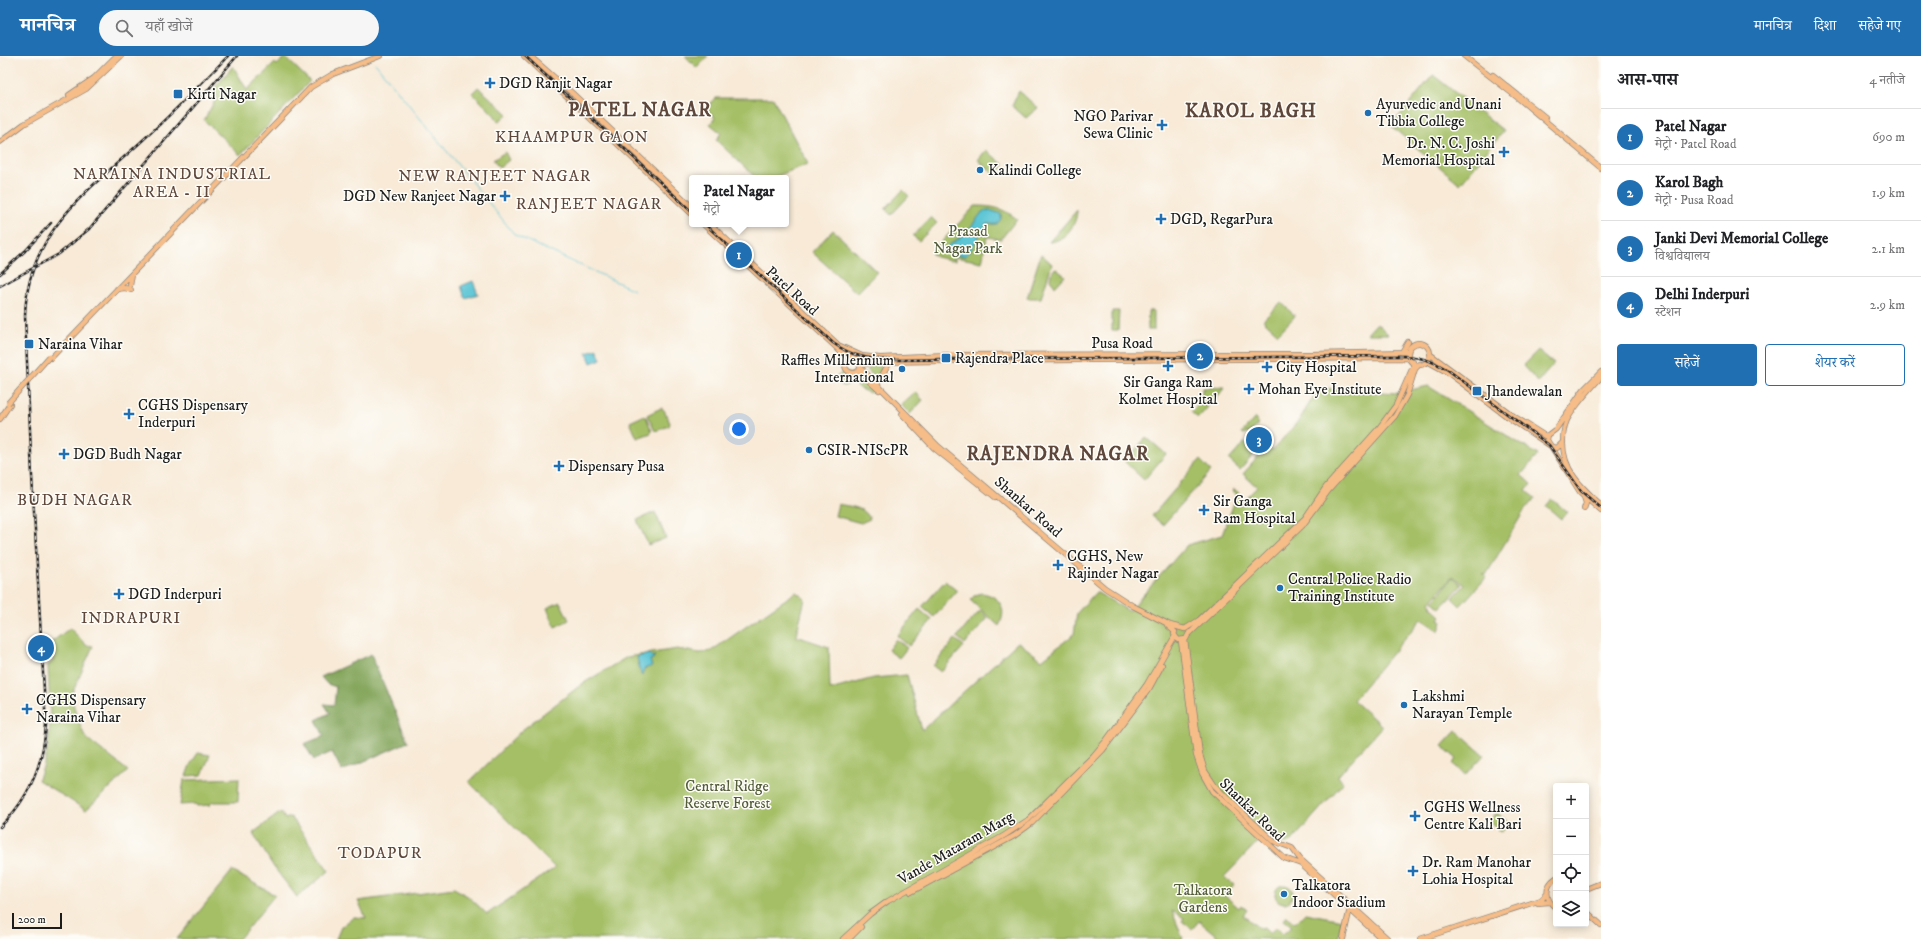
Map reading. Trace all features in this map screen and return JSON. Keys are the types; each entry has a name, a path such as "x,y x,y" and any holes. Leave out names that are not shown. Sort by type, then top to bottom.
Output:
{"main road":[{"path":"0,139 19,124 84,86 116,56"},
{"path":"0,142 24,124 86,89 121,56"},
{"path":"0,414 109,295 309,86 316,80 334,71 373,56"},
{"path":"109,295 116,290 151,251 311,87 333,74 380,56"},
{"path":"524,56 689,211"},
{"path":"530,56 689,204"},
{"path":"1464,56 1518,98 1601,168"},
{"path":"1468,56 1520,96 1601,165"},
{"name":"Patel Road","path":"705,227 849,359"},
{"name":"Patel Road","path":"713,227 838,345 849,359"},
{"path":"116,290 131,288 133,272"},
{"path":"1402,352 1408,342"},
{"name":"Pusa Road","path":"838,345 862,356 880,358 946,355 1310,354 1408,352"},
{"path":"1420,364 1412,362 1408,358 1408,352 1414,346 1422,345 1429,349 1431,355 1515,417 1545,436 1556,430 1584,389 1601,372"},
{"path":"1327,488 1396,416 1407,395 1415,369 1420,364 1427,361 1431,355"},
{"path":"857,358 860,368 853,372 848,371 845,366 849,359 857,358"},
{"name":"Pusa Road","path":"860,368 880,362 1156,362 1408,358"},
{"path":"1427,361 1447,372 1550,446 1558,448 1563,440"},
{"path":"880,362 886,368"},
{"path":"1178,636 1188,635 1284,545 1312,511 1327,488 1379,428 1396,405 1411,372 1412,362"},
{"path":"877,384 889,363"},
{"name":"Shankar Road","path":"860,368 863,375 885,395 934,448 1022,520 1056,552 1108,593 1168,626 1178,636 1196,737 1206,771 1215,786 1228,799 1273,841 1285,847"},
{"name":"Shankar Road","path":"860,368 877,384 885,395"},
{"path":"853,378 863,375"},
{"path":"1601,377 1570,415 1566,422 1563,440 1564,457 1572,475 1601,504"},
{"path":"0,419 9,404"},
{"path":"1551,433 1559,433 1563,440"},
{"path":"1551,433 1547,440 1586,501 1584,509"},
{"path":"1583,496 1601,511"},
{"path":"1178,636 1185,629 1199,620 1312,511"},
{"path":"1185,629 1188,635"},
{"name":"Shankar Road","path":"1178,636 1192,736 1202,773 1212,791 1282,856"},
{"name":"Vande Mataram Marg","path":"844,939 883,904 1005,835 1028,820 1093,756 1105,742 1147,684 1178,636"},
{"name":"Vande Mataram Marg","path":"849,939 878,910 1014,836 1032,823 1103,750 1149,689 1178,636"},
{"path":"1382,939 1301,864 1293,860 1287,860 1282,856 1281,851 1285,847 1290,847 1388,939"},
{"path":"1293,860 1295,852"},
{"path":"914,886 915,879"},
{"path":"1420,939 1541,900 1547,894 1549,885 1553,881"},
{"path":"1589,884 1601,882"},
{"path":"1589,888 1601,882"},
{"path":"1547,894 1553,905"},
{"path":"1426,939 1539,903 1550,902"},
{"path":"1343,939 1350,908"},
{"path":"1348,915 1355,914"},
{"path":"1589,914 1601,924"},
{"path":"1589,917 1601,928"}],"green space":[{"path":"685,56 708,56 697,68"},
{"path":"285,57 310,81 240,155 204,120 217,97 213,90 233,66 247,90 275,63 277,65"},
{"path":"1433,75 1504,131 1460,184 1391,126"},
{"path":"478,87 508,114 498,122 495,116 472,93"},
{"path":"1019,91 1038,108 1026,118 1012,106"},
{"path":"716,98 773,98 808,164 780,175 753,175 716,140 721,133 710,124 715,118 706,108"},
{"path":"986,150 1004,165 996,176 978,160"},
{"path":"505,152 509,160 499,168 493,160"},
{"path":"903,190 909,196 891,215 885,209"},
{"name":"Prasad Nagar Park","path":"975,206 998,208 1017,219 1001,239 987,237 982,262 955,257 955,261 936,257 931,253"},
{"path":"1077,210 1075,221 1069,231 1060,239 1049,242"},
{"path":"931,217 937,223 919,241 913,236"},
{"path":"833,230 877,272 857,293 812,252"},
{"path":"1041,254 1052,264 1041,298 1027,298"},
{"path":"1055,268 1065,276 1055,287 1050,279"},
{"path":"1281,302 1295,316 1278,334 1263,320"},
{"path":"1112,311 1119,311 1118,330 1112,330"},
{"path":"1148,311 1154,311 1154,330 1148,330"},
{"path":"1377,323 1388,334 1367,334"},
{"path":"1538,351 1554,364 1538,382 1523,366"},
{"path":"872,365 879,365 883,368 877,379 867,370"},
{"path":"845,371 854,376 849,384 844,386 836,382 835,378"},
{"path":"858,378 864,378 876,388 870,393 862,390 854,383"},
{"name":"Central Ridge Reserve Forest","path":"1428,386 1538,455 1521,475 1531,484 1526,491 1535,498 1524,511 1486,575 1482,574 1487,577 1460,606 1452,598 1465,585 1453,576 1430,602 1432,604 1431,607 1441,616 1439,619 1442,622 1439,631 1421,619 1353,700 1382,726 1338,776 1343,783 1290,843 1281,843 1268,831 1224,877 1234,885 1225,896 1239,908 1241,905 1247,910 1243,915 1260,929 1264,928 1270,934 1276,927 1283,934 1292,926 1284,920 1287,916 1295,923 1305,913 1342,920 1338,939 1224,939 1217,936 1199,921 1192,929 1182,921 1184,918 1172,911 1183,939 336,939 341,927 354,917 366,918 358,901 454,888 469,897 487,914 555,868 469,782 522,730 582,684 627,657 677,649 700,653 711,651 796,592 805,599 796,636 829,647 830,690 874,678 907,675 922,730 1018,642 1042,660 1074,634 1077,613 1096,592 1129,611 1187,545 1222,535 1237,495 1243,501 1257,487 1243,474 1268,446 1273,450 1299,420 1319,388 1397,393"},
{"path":"1225,387 1211,405 1202,398 1202,388"},
{"path":"915,392 923,400 910,414 901,405"},
{"path":"1201,401 1208,407 1198,418 1191,412"},
{"path":"661,408 664,410 670,423 669,426 655,431 647,415"},
{"path":"643,416 646,417 652,431 651,433 637,438 630,422"},
{"path":"1255,418 1258,424 1252,431 1244,434 1242,433"},
{"path":"1146,437 1166,454 1144,480 1125,462"},
{"path":"1245,442 1256,452 1240,470 1229,460"},
{"path":"1200,460 1211,471 1163,525 1152,516"},
{"path":"1234,489 1239,493 1237,495 1232,491"},
{"path":"1552,499 1567,512 1561,519 1546,506"},
{"path":"838,504 860,509 870,519 861,523 835,516"},
{"path":"655,512 666,538 648,545 637,520"},
{"path":"1453,577 1462,585 1440,608 1433,602"},
{"path":"945,581 957,591 934,617 922,607"},
{"path":"982,593 994,597 1001,604 1003,614 999,626 970,600 975,595"},
{"path":"560,602 569,620 555,627 547,608"},
{"path":"919,609 932,620 909,646 897,636"},
{"path":"980,611 988,618 965,644 957,637"},
{"path":"70,628 86,645 93,646 71,696 85,737 128,771 86,810 38,780 47,752 49,738 50,709 48,665 53,661 49,644"},
{"path":"896,639 907,648 899,658 888,650"},
{"path":"955,639 964,646 941,672 933,666"},
{"path":"371,654 408,742 342,771 332,752 314,760 304,744 324,736 316,720 330,713 324,704 334,705 336,687 327,684 321,677"},
{"path":"1456,731 1484,755 1465,776 1453,763 1457,759 1442,746"},
{"path":"198,753 210,755 202,775 186,776 190,765"},
{"path":"239,778 238,802 212,802 210,805 197,806 196,804 180,805 184,780"},
{"path":"281,812 285,819 291,817 329,871 297,897 273,866 253,833"},
{"path":"1497,813 1509,823 1501,832 1489,822"},
{"path":"232,871 275,895 239,939 177,939"},
{"name":"Talkatora Indoor Stadium","path":"1284,885 1290,888 1293,894 1290,900 1284,903 1278,900 1275,894 1278,888"}],"water":[{"path":"983,211 993,211 1001,214 1001,219 997,224 985,225 971,249 965,256 945,253 944,249 966,233"},
{"path":"473,281 478,294 465,298 461,286"},
{"path":"597,349 601,359 591,363 587,353"},
{"path":"649,654 653,657 655,655 653,659 650,660 652,666 644,669 641,675 637,657"}],"waterway":[{"path":"375,63 515,235 634,290"}],"railway":[{"path":"0,827 19,805 38,768 46,726 25,316 28,286 37,260 49,237 64,216 82,196 166,119 228,56"},
{"path":"0,286 59,254 89,229 237,56"},
{"path":"525,56 689,209"},
{"path":"0,274 25,251 51,223"},
{"path":"708,227 833,343 846,351 867,358 890,360 1399,356 1424,359 1448,370 1549,445 1581,491 1601,508"}],"place":[{"name":"DGD Ranjit Nagar","path":"490,83"},
{"name":"Kirti Nagar","path":"178,94"},
{"name":"Ayurvedic and Unani Tibbia College","path":"1368,113"},
{"name":"NGO Parivar Sewa Clinic","path":"1162,125"},
{"name":"Dr. N. C. Joshi Memorial Hospital","path":"1504,152"},
{"name":"Kalindi College","path":"980,170"},
{"name":"DGD New Ranjeet Nagar","path":"505,196"},
{"name":"DGD, RegarPura","path":"1161,219"},
{"name":"Patel Nagar","path":"739,255"},
{"name":"Naraina Vihar","path":"29,344"},
{"name":"Karol Bagh","path":"1200,356"},
{"name":"Rajendra Place","path":"946,358"},
{"name":"Sir Ganga Ram Kolmet Hospital","path":"1168,366"},
{"name":"City Hospital","path":"1267,367"},
{"name":"Raffles Millennium International","path":"902,369"},
{"name":"Mohan Eye Institute","path":"1249,389"},
{"name":"Jhandewalan","path":"1477,391"},
{"name":"CGHS Dispensary Inderpuri","path":"129,414"},
{"name":"Janki Devi Memorial College","path":"1259,440"},
{"name":"CSIR-NIScPR","path":"809,450"},
{"name":"DGD Budh Nagar","path":"64,454"},
{"name":"Dispensary Pusa","path":"559,466"},
{"name":"Sir Ganga Ram Hospital","path":"1204,510"},
{"name":"CGHS, New Rajinder Nagar","path":"1058,565"},
{"name":"Central Police Radio Training Institute","path":"1280,588"},
{"name":"DGD Inderpuri","path":"119,594"},
{"name":"Delhi Inderpuri","path":"41,648"},
{"name":"Lakshmi Narayan Temple","path":"1404,705"},
{"name":"CGHS Dispensary Naraina Vihar","path":"27,709"},
{"name":"CGHS Wellness Centre Kali Bari","path":"1415,816"},
{"name":"Dr. Ram Manohar Lohia Hospital","path":"1413,871"},
{"name":"Talkatora Indoor Stadium","path":"1284,894"}],"district":[{"name":"PATEL NAGAR","path":"640,110"},
{"name":"KAROL BAGH","path":"1251,111"},
{"name":"KHAAMPUR GAON","path":"572,137"},
{"name":"NEW RANJEET NAGAR","path":"495,176"},
{"name":"NARAINA INDUSTRIAL AREA - II","path":"172,183"},
{"name":"RANJEET NAGAR","path":"589,204"},
{"name":"RAJENDRA NAGAR","path":"1058,454"},
{"name":"BUDH NAGAR","path":"75,500"},
{"name":"INDRAPURI","path":"131,618"},
{"name":"TODAPUR","path":"380,853"}],"park label":[{"name":"Talkatora Gardens","path":"1203,898"}]}
